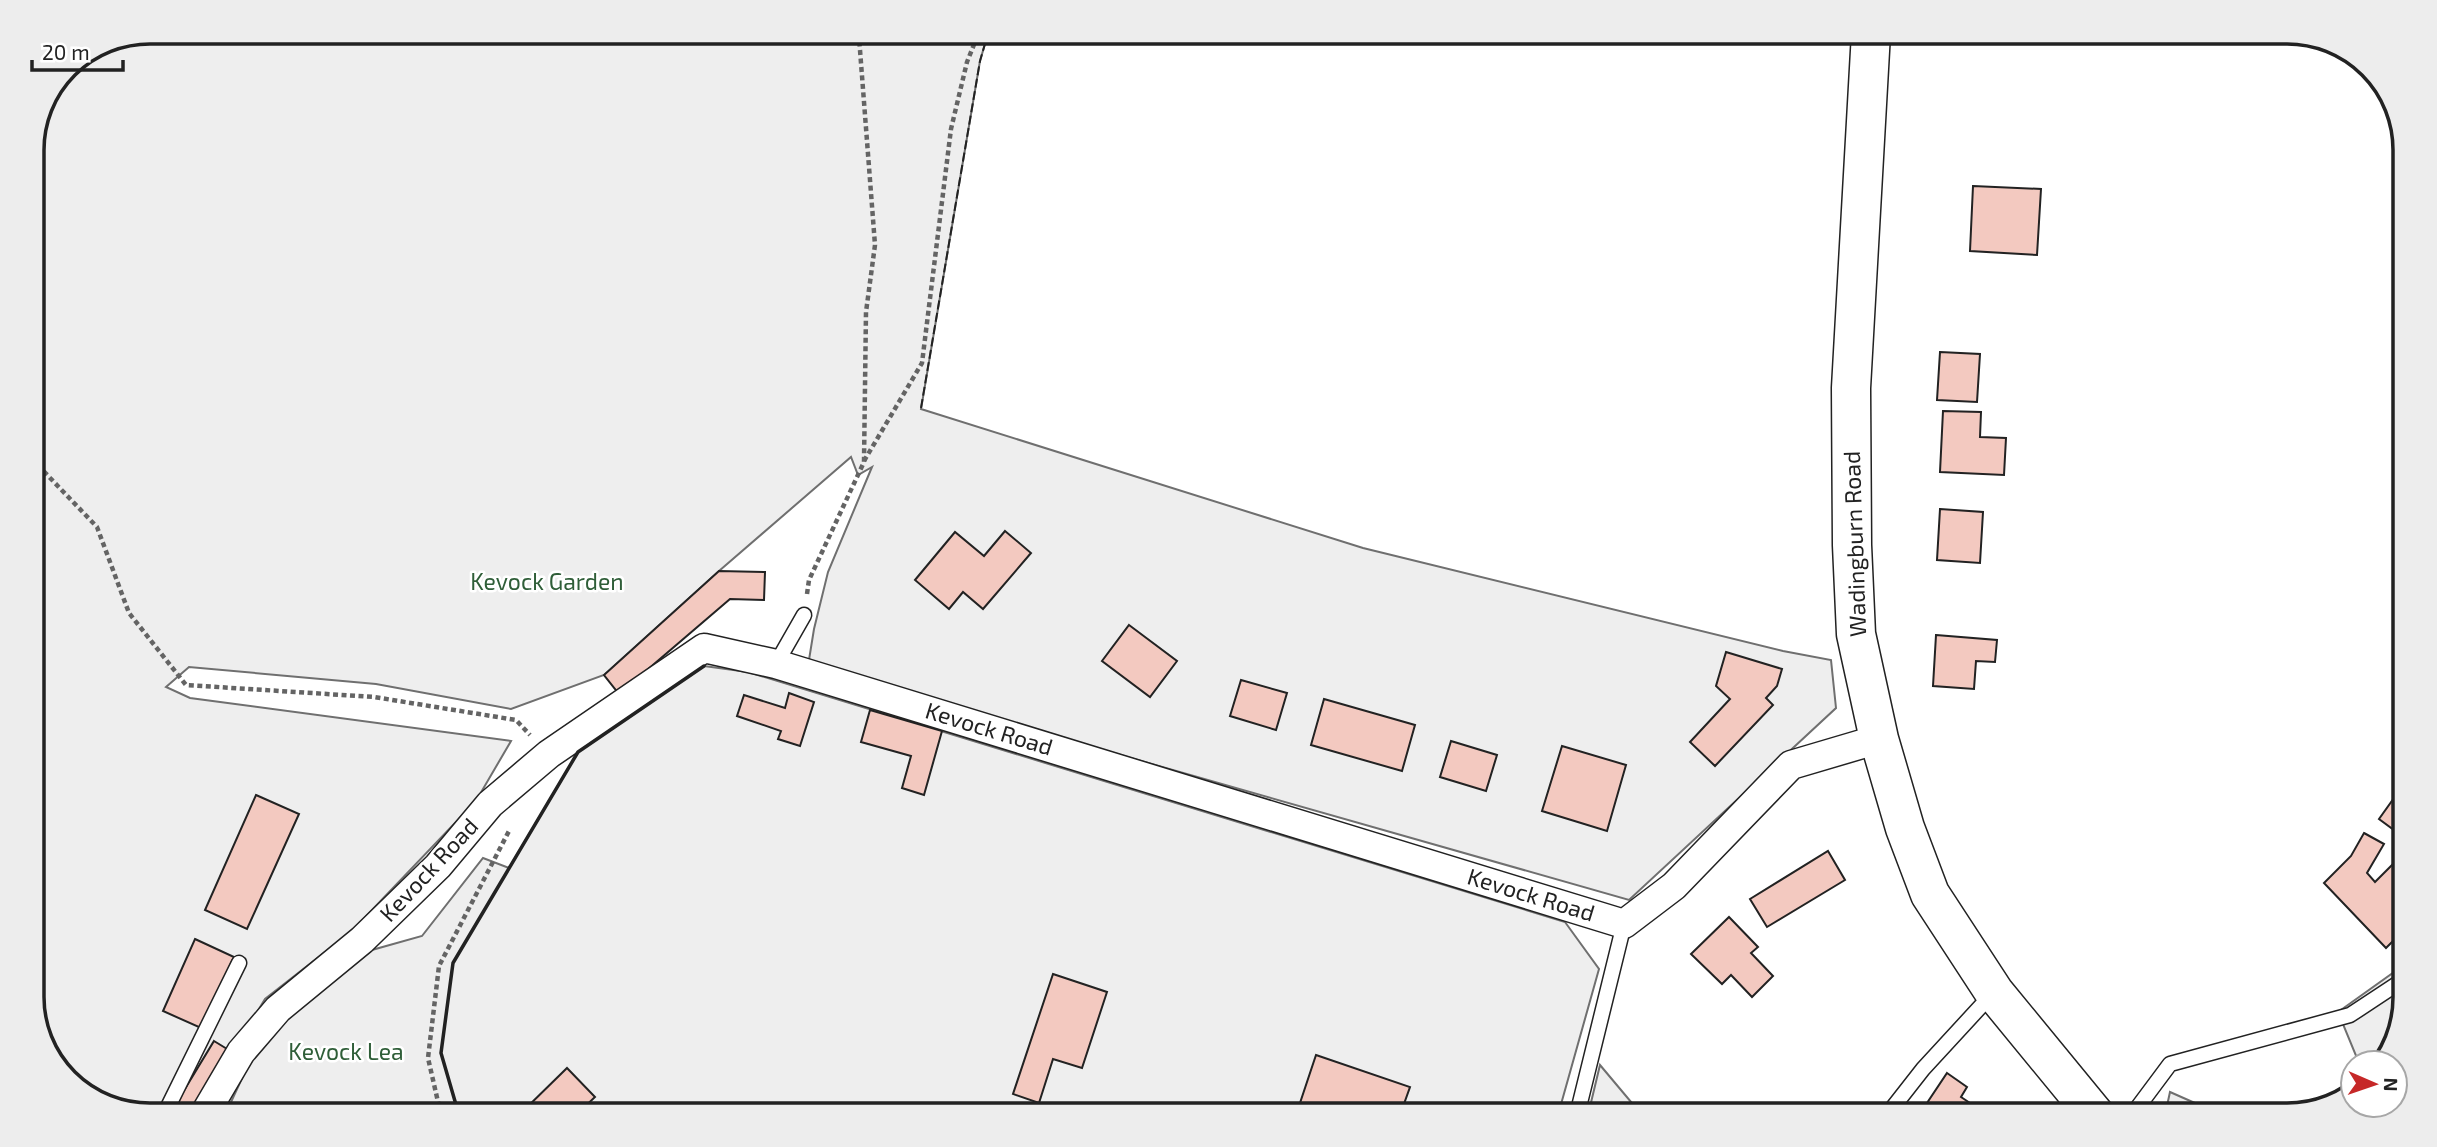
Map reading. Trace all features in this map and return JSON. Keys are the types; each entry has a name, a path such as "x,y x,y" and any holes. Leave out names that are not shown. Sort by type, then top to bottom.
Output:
{"main road":[{"name":"Wadingburn Road","path":"1870,44 1850,388 1856,635 1879,739 1905,828 1930,894 1994,992 2085,1103"}],"street":[{"name":"Kevock Road","path":"211,1103 241,1052 278,1009 362,940 438,866 490,804 549,754 704,648 776,664 1624,924 1674,886 1791,765 1879,739"}],"lane":[{"path":"776,664 804,615"},
{"path":"1580,1103 1624,924"},
{"path":"170,1103 239,963"},
{"path":"2141,1103 2170,1064 2350,1015 2393,987"},
{"path":"1896,1103 1994,992"}],"path":[{"path":"860,44 875,244 866,313 864,462"},
{"path":"804,615 809,580 864,462 922,363 951,129 967,62 974,44"},
{"path":"44,472 97,527 128,613 186,685 374,697 516,720 549,754"},
{"path":"438,1103 428,1059 439,966 512,824"}],"green space":[{"name":"Kevock Garden","path":"985,44 921,409 1363,548 1783,651 1831,660 1836,708 1629,900 808,666 828,572 872,467 858,475 851,457 604,675 511,709 376,684 189,667 166,687 190,698 511,741 476,801 352,931 265,999 219,1075 198,1103 150,1103 109,1095 85,1081 62,1056 49,1031 44,1004 44,143 52,109 75,75 109,52 129,46"},
{"name":"Kevock Lea","path":"704,666 748,672 1565,922 1599,969 1561,1103 231,1103 250,1061 285,1021 372,950 422,936 483,858 509,868 578,752"},
{"path":"2393,973 2391,1018 2380,1049 2353,1049 2338,1012"},
{"path":"1600,1065 1632,1103 1591,1103"},
{"path":"2170,1092 2195,1103 2168,1103"}],"building":[{"path":"1973,186 2041,189 2037,255 1970,251"},
{"path":"1940,352 1980,354 1977,402 1937,400"},
{"path":"1943,411 1981,412 1980,437 2006,438 2004,475 1940,472"},
{"path":"1940,509 1983,512 1980,563 1937,560"},
{"path":"1005,531 1031,553 983,609 963,592 949,609 915,580 955,532 984,556"},
{"path":"719,571 765,572 764,600 730,599 619,694 604,675"},
{"path":"1129,625 1177,661 1150,697 1102,661"},
{"path":"1936,635 1997,640 1995,662 1976,661 1974,689 1933,686"},
{"path":"1726,652 1782,669 1777,686 1766,698 1773,705 1715,766 1690,742 1730,699 1716,686"},
{"path":"1241,680 1287,693 1276,730 1230,716"},
{"path":"789,693 814,702 800,746 778,739 781,731 737,716 744,695 785,708"},
{"path":"1324,699 1415,725 1402,771 1311,745"},
{"path":"870,710 942,731 924,795 902,788 911,756 861,742"},
{"path":"1451,741 1497,755 1486,791 1440,777"},
{"path":"1562,746 1626,765 1607,831 1542,811"},
{"path":"256,795 299,814 247,929 205,910"},
{"path":"2393,799 2393,829 2379,819"},
{"path":"2364,833 2384,844 2367,873 2375,882 2393,864 2393,941 2386,948 2324,883 2351,856"},
{"path":"1828,851 1845,880 1767,927 1750,899"},
{"path":"1729,917 1758,947 1751,953 1773,976 1752,997 1731,975 1722,984 1691,954"},
{"path":"195,939 234,957 201,1028 163,1011"},
{"path":"1053,974 1107,992 1082,1068 1053,1059 1039,1103 1013,1094"},
{"path":"214,1041 232,1052 197,1103 177,1102"},
{"path":"1316,1055 1410,1087 1404,1103 1300,1103"},
{"path":"567,1068 595,1097 589,1103 531,1103"},
{"path":"1947,1073 1967,1087 1961,1097 1970,1103 1927,1103"}],"fence":[{"path":"921,408 985,44"}],"wall":[{"path":"456,1103 441,1053 453,963 578,752 704,666"}]}
